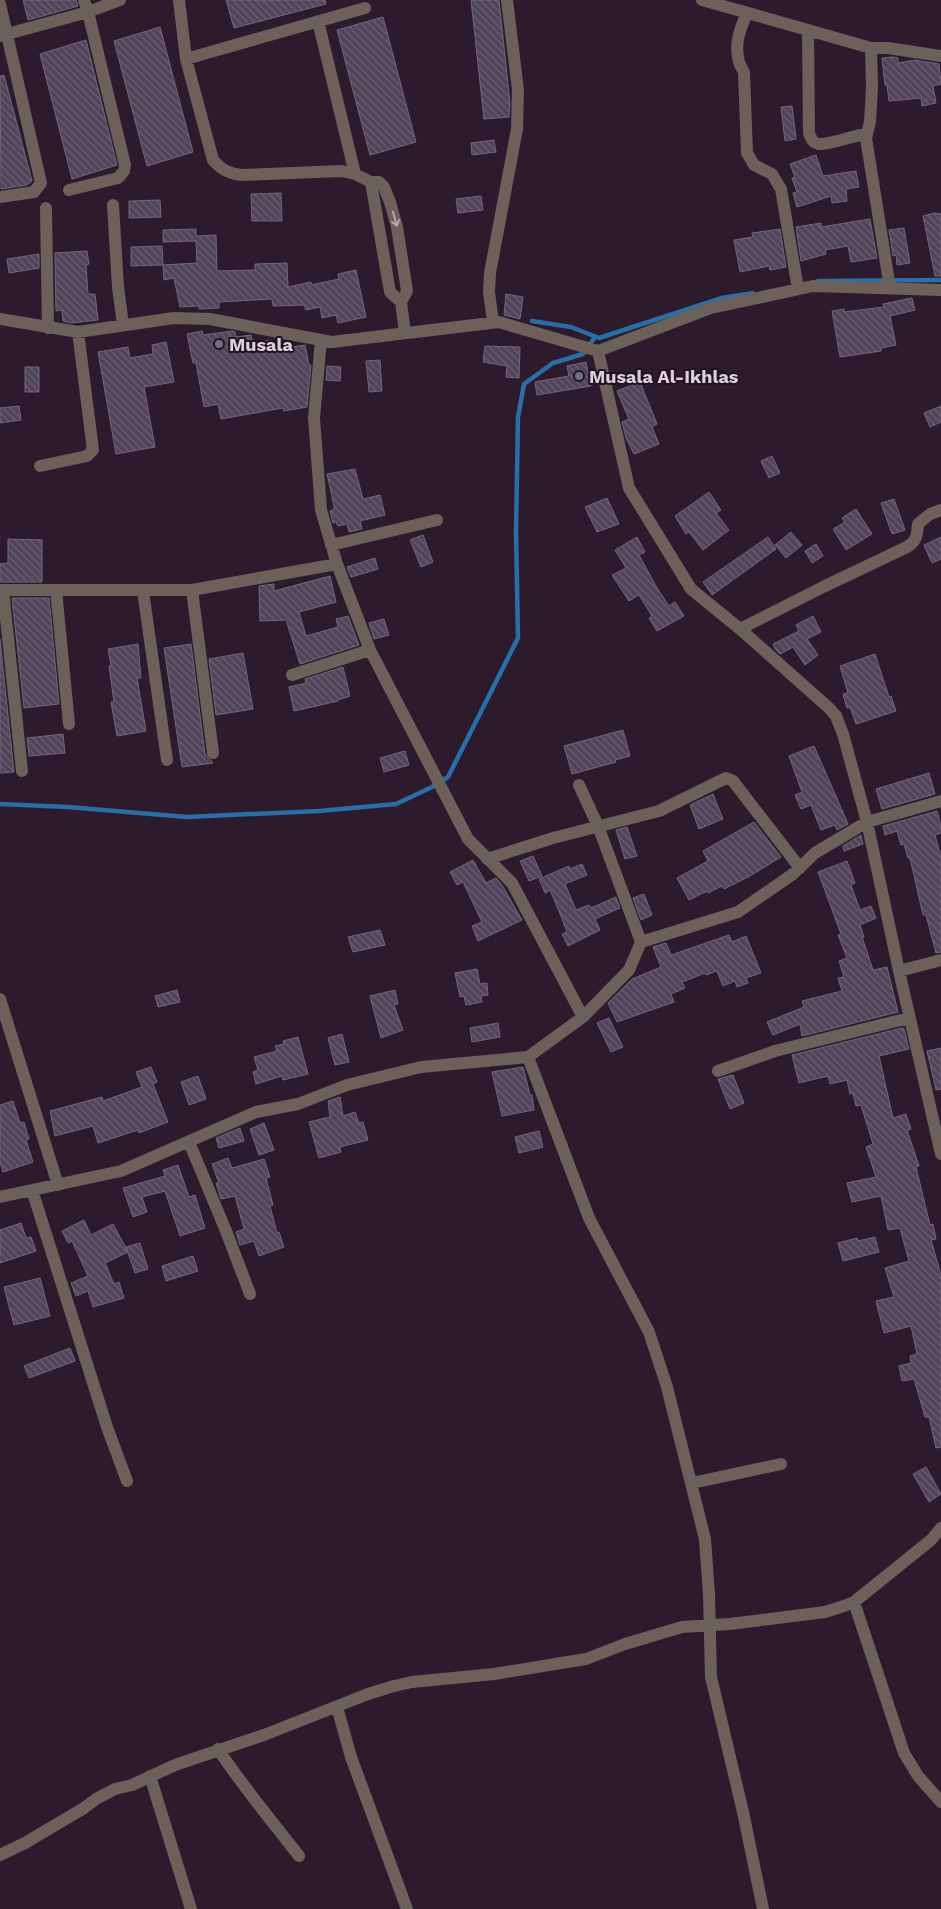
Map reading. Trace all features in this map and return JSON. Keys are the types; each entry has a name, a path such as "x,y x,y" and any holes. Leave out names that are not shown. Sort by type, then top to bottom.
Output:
{"street":[{"path":"4,35 86,6 120,0"},
{"path":"179,0 186,58 213,160 222,169 230,174 241,175 342,171 355,174 371,182 378,182 384,187 397,227 402,255 407,291 401,302 405,333"},
{"path":"493,322 489,292 490,273 517,129 518,90 507,0"},
{"path":"702,0 808,32 871,48 888,48 941,56"},
{"path":"0,4 4,35 41,183 34,192 0,196"},
{"path":"69,190 118,178 124,171 125,165 86,6"},
{"path":"186,58 365,8"},
{"path":"747,13 738,34 737,46 738,62 744,73 746,148 751,162 772,174 781,189 798,289"},
{"path":"318,21 355,174"},
{"path":"808,32 810,137 813,141 822,144 854,135 866,134"},
{"path":"871,48 871,105 870,122 866,138 890,288"},
{"path":"371,182 390,292 401,302"},
{"path":"113,205 118,287 123,324"},
{"path":"46,208 48,328"},
{"path":"385,258 402,255"},
{"path":"0,319 78,332 174,318 210,319 332,342 499,322 598,350 711,308 813,286 941,290"},
{"path":"40,466 87,456 93,450 78,332"},
{"path":"321,340 314,418 321,510 337,564 370,650 468,839 512,883 583,1017"},
{"path":"598,350 629,488 691,590 740,629 836,716 843,734 867,822 898,971 939,1135 941,1154"},
{"path":"740,629 914,543 917,537 918,524 930,514 941,510"},
{"path":"331,546 436,520"},
{"path":"22,771 2,590 192,590 337,564"},
{"path":"56,590 69,724"},
{"path":"192,590 213,752"},
{"path":"143,591 166,760"},
{"path":"292,675 370,650"},
{"path":"487,859 553,838 659,811 726,778 733,781 800,868"},
{"path":"0,1197 121,1171 256,1112 298,1104 347,1085 421,1067 528,1057 583,1017 629,970 641,942 598,826 579,785"},
{"path":"641,942 738,912 793,874 815,854 867,822 941,801"},
{"path":"898,971 941,960"},
{"path":"0,999 58,1185"},
{"path":"718,1072 775,1051 909,1018"},
{"path":"528,1057 590,1218 649,1332 668,1387 692,1483 692,1492 705,1539 709,1595 711,1677 743,1812 763,1909"},
{"path":"189,1142 250,1294"},
{"path":"32,1190 107,1428 127,1481"},
{"path":"692,1483 781,1464"},
{"path":"0,1855 25,1843 84,1808 96,1798 175,1764 264,1735 368,1694 394,1686 412,1682 494,1674 586,1659 625,1644 682,1627 709,1626 825,1612 844,1606 854,1602 932,1540 941,1528"},
{"path":"854,1602 904,1753 918,1776 941,1802"},
{"path":"337,1707 351,1757 407,1909"},
{"path":"218,1749 238,1779 260,1804 299,1856"},
{"path":"150,1776 191,1909"}],"building":[{"path":"23,0 76,0 78,6 28,20"},
{"path":"226,0 325,0 326,4 234,28"},
{"path":"471,0 499,0 510,103 509,117 484,119"},
{"path":"383,17 416,142 370,155 337,30"},
{"path":"160,27 193,152 147,166 114,41"},
{"path":"86,40 117,165 72,179 40,54"},
{"path":"882,58 898,58 898,63 915,60 939,64 941,84 933,86 936,103 922,106 921,98 889,101"},
{"path":"4,75 32,181 27,185 1,189 0,76"},
{"path":"792,106 796,139 785,141 781,107"},
{"path":"494,140 496,152 472,155 471,143"},
{"path":"816,155 823,176 856,171 859,187 846,189 847,201 832,203 831,196 797,207 793,193 797,192 792,178 795,177 790,164"},
{"path":"281,193 282,221 252,221 251,194"},
{"path":"481,196 483,210 458,213 456,199"},
{"path":"160,200 161,217 129,218 129,201"},
{"path":"935,213 941,214 941,276 935,276 923,216"},
{"path":"870,219 877,258 851,262 848,246 825,250 826,254 801,261 796,227 821,223 821,227"},
{"path":"904,228 910,263 897,265 896,255 893,256 889,230"},
{"path":"196,229 196,236 216,235 217,271 255,270 255,264 287,263 288,287 311,282 311,285 339,279 338,274 356,270 366,317 338,323 336,315 322,318 320,307 306,310 304,305 273,306 272,299 219,302 219,308 199,309 199,306 180,307 174,278 164,280 163,265 197,263 196,241 163,242 163,230"},
{"path":"780,229 786,267 770,270 769,266 740,272 734,240 753,237 752,233"},
{"path":"162,246 163,265 131,266 131,247"},
{"path":"87,251 89,264 86,265 88,294 95,294 98,320 71,323 63,321 62,310 56,311 55,253"},
{"path":"39,254 39,268 9,273 7,259"},
{"path":"506,294 523,297 520,319 504,315"},
{"path":"912,298 915,310 890,316 896,345 881,348 881,351 840,357 832,311 844,309 844,312 884,307 883,304"},
{"path":"202,331 203,335 232,331 235,332 236,337 251,335 253,343 271,340 272,346 290,342 292,347 305,345 309,365 311,365 307,407 284,411 283,408 221,419 218,404 204,407 196,363 193,363 187,334"},
{"path":"166,342 174,382 144,387 155,447 116,454 98,352 128,347 130,358 153,354 152,345"},
{"path":"485,346 520,347 519,378 506,377 507,366 483,362"},
{"path":"380,360 382,391 369,392 366,361"},
{"path":"586,362 591,386 537,395 535,382 569,376 567,366"},
{"path":"327,366 341,367 340,381 326,380"},
{"path":"25,367 39,367 39,392 25,392"},
{"path":"640,382 657,424 652,427 659,444 634,454 626,438 622,422 629,419 617,391"},
{"path":"19,406 21,420 0,423 0,408"},
{"path":"941,406 941,422 930,427 924,413"},
{"path":"772,456 780,473 769,478 761,461"},
{"path":"355,469 363,499 380,495 385,515 360,521 362,529 349,532 347,524 338,526 336,522 333,523 330,511 334,510 334,506 327,474"},
{"path":"709,492 721,510 716,513 729,530 703,550 689,532 686,534 675,516"},
{"path":"607,498 619,524 597,532 585,507"},
{"path":"894,499 905,530 892,534 881,503"},
{"path":"856,509 872,534 846,550 833,529 845,522 842,518"},
{"path":"791,532 802,545 786,558 775,545"},
{"path":"423,535 433,562 421,567 410,540"},
{"path":"637,537 645,552 639,555 657,588 669,606 675,602 684,616 657,631 649,618 652,616 639,595 629,601 612,575 626,568 615,550"},
{"path":"768,537 776,549 712,595 703,582"},
{"path":"941,537 941,559 932,563 924,545"},
{"path":"8,539 42,540 42,582 0,582 0,564 8,563"},
{"path":"816,544 823,556 812,563 805,551"},
{"path":"375,558 378,569 351,577 347,567"},
{"path":"330,576 336,602 299,612 306,636 338,627 336,619 348,616 359,645 300,664 286,620 260,621 259,586 274,584 274,591"},
{"path":"12,598 49,598 59,704 24,708"},
{"path":"813,616 821,632 807,639 818,655 805,665 793,647 780,654 773,644 799,631 796,625"},
{"path":"384,619 389,635 374,639 369,623"},
{"path":"0,639 14,772 0,773"},
{"path":"138,644 141,678 137,678 146,731 117,736 111,702 114,702 108,649"},
{"path":"191,644 205,754 213,763 182,767 164,648"},
{"path":"243,653 253,709 216,715 209,659"},
{"path":"875,654 889,697 891,696 896,711 856,724 850,707 847,708 843,694 848,693 840,666"},
{"path":"343,667 350,696 338,701 294,711 289,687 306,683 305,679"},
{"path":"623,730 630,756 615,760 616,762 572,774 564,746"},
{"path":"63,734 65,753 29,756 27,738"},
{"path":"814,746 848,824 837,830 835,825 821,830 811,805 801,809 795,795 802,792 789,756"},
{"path":"405,751 409,765 384,772 380,758"},
{"path":"929,773 935,794 882,809 876,789"},
{"path":"713,794 723,819 699,829 690,805"},
{"path":"937,811 941,827 941,833 935,835 941,857 941,952 936,953 926,915 923,915 910,858 908,858 904,844 901,845 897,831 885,835 883,826"},
{"path":"754,822 781,857 724,889 722,886 689,900 677,878 708,861 703,851"},
{"path":"627,827 637,856 625,859 616,830"},
{"path":"861,835 863,844 844,851 843,846"},
{"path":"533,856 542,876 529,881 520,861"},
{"path":"473,860 486,883 496,878 502,885 522,920 478,941 472,926 482,922 463,882 457,885 450,872"},
{"path":"847,861 855,883 851,885 860,910 871,906 876,918 860,925 873,970 887,967 898,1012 802,1036 800,1024 773,1035 767,1022 804,1007 802,1001 842,991 838,978 844,977 839,961 847,958 838,935 841,934 818,872"},
{"path":"582,864 587,875 565,884 576,910 589,905 591,908 616,897 620,908 595,919 600,930 568,946 562,934 567,932 550,890 545,893 539,879 569,866 570,869"},
{"path":"644,894 652,915 641,920 633,898"},
{"path":"380,930 385,945 353,952 348,937"},
{"path":"729,935 732,942 746,936 761,973 746,978 748,983 737,987 735,981 723,986 717,971 706,975 705,973 682,982 685,988 671,994 674,1002 617,1022 608,1003 632,979 661,967 653,947 666,943 671,955"},
{"path":"477,969 480,984 487,983 488,995 481,996 482,1002 466,1005 464,996 460,997 455,973"},
{"path":"177,990 180,1002 158,1007 155,996"},
{"path":"395,990 398,1004 394,1005 403,1030 381,1038 370,996"},
{"path":"609,1018 623,1047 611,1052 597,1023"},
{"path":"498,1023 500,1037 472,1042 470,1028"},
{"path":"904,1029 909,1049 879,1056 893,1118 906,1114 911,1129 907,1130 919,1166 916,1167 930,1225 933,1224 936,1239 931,1240 941,1275 941,1447 936,1448 929,1417 925,1417 914,1379 902,1381 899,1366 911,1363 910,1356 917,1354 911,1326 884,1333 876,1301 894,1297 885,1268 909,1261 900,1228 888,1230 881,1196 852,1202 847,1183 876,1177 866,1147 873,1144 861,1105 856,1106 853,1093 850,1094 847,1080 830,1084 828,1076 799,1083 792,1055"},
{"path":"342,1034 349,1062 335,1065 328,1038"},
{"path":"298,1037 308,1074 283,1080 282,1076 256,1084 253,1072 258,1070 254,1057 277,1051 275,1046 284,1044 283,1041"},
{"path":"941,1048 941,1089 936,1090 927,1051"},
{"path":"151,1067 157,1082 153,1084 168,1122 139,1133 138,1130 98,1143 93,1126 55,1136 50,1111 102,1097 103,1101 142,1087 136,1072"},
{"path":"523,1067 530,1095 532,1095 534,1110 502,1116 492,1072"},
{"path":"733,1075 744,1103 730,1109 718,1079"},
{"path":"198,1076 206,1099 189,1105 181,1082"},
{"path":"340,1097 343,1116 355,1112 359,1123 363,1122 368,1140 340,1147 341,1152 319,1158 309,1122 330,1117 328,1101"},
{"path":"13,1101 20,1123 24,1122 29,1139 26,1140 33,1162 3,1172 0,1162 0,1105"},
{"path":"264,1123 274,1150 259,1155 250,1129"},
{"path":"240,1128 244,1141 219,1148 216,1138"},
{"path":"539,1131 543,1147 519,1153 515,1137"},
{"path":"228,1158 232,1168 264,1159 270,1177 266,1178 273,1205 270,1206 277,1233 279,1232 284,1247 259,1256 254,1241 240,1245 236,1232 244,1229 235,1196 221,1199 216,1183 219,1183 212,1164"},
{"path":"178,1165 189,1197 195,1195 205,1228 180,1236 165,1191 142,1197 147,1212 133,1217 123,1188 165,1176 163,1170"},
{"path":"84,1220 91,1235 113,1224 128,1252 105,1263 114,1284 119,1282 124,1298 93,1307 88,1291 76,1296 71,1283 88,1276 72,1241 68,1243 62,1231"},
{"path":"21,1223 26,1238 31,1237 36,1251 0,1263 0,1230"},
{"path":"875,1237 879,1252 843,1261 838,1243 857,1238 858,1241"},
{"path":"140,1243 148,1269 135,1273 126,1247"},
{"path":"193,1256 198,1271 166,1281 162,1266"},
{"path":"40,1278 50,1316 14,1325 4,1287"},
{"path":"70,1348 75,1361 29,1378 24,1366"},
{"path":"926,1467 941,1494 929,1502 913,1474"}],"waterway":[{"path":"818,281 941,280"},
{"path":"532,321 571,327 599,338 722,298 753,293"},
{"path":"0,804 68,807 187,817 319,811 396,804 432,787 448,777 518,638 516,532 518,417 524,384 553,363 583,354 595,337"}],"place":[{"name":"Musala","path":"219,344"},
{"name":"Musala Al-Ikhlas","path":"579,376"}]}
